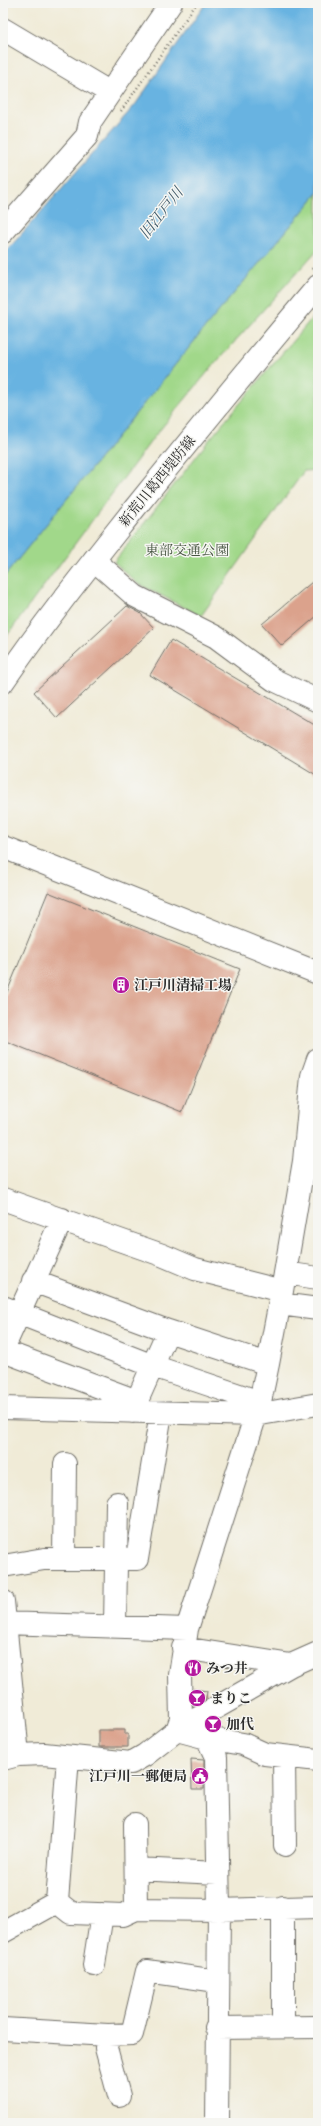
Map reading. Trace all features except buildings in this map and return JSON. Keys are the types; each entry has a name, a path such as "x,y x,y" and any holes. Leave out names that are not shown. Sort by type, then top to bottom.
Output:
{"street":[{"path":"87,136 90,122 171,3"},
{"path":"3,232 87,136 118,98 184,3"},
{"path":"3,29 109,92"},
{"name":"新荒川葛西堤防線","path":"3,682 46,621 94,560 194,435 318,286"},
{"path":"94,560 135,596 216,637 274,680 318,701"},
{"path":"3,847 318,973"},
{"path":"177,1730 181,1719 180,1675 185,1639 257,1409 268,1364 313,1131 312,1076 318,1059"},
{"path":"3,1199 162,1255 195,1269 282,1289 318,1309"},
{"path":"62,1219 33,1281 11,1310 3,1350 135,1407 161,1413 257,1409 318,1404"},
{"path":"282,1289 318,1278"},
{"path":"33,1281 168,1331 268,1364"},
{"path":"11,1310 257,1409"},
{"path":"135,1407 168,1331"},
{"path":"3,1408 135,1407"},
{"path":"3,1566 44,1559 138,1559 161,1413"},
{"path":"64,1559 65,1464"},
{"path":"115,1626 117,1503"},
{"path":"3,1602 10,1757 44,1754 131,1762 145,1755 177,1730 292,1665 318,1653"},
{"path":"4,1623 115,1626 185,1639 292,1665"},
{"path":"177,1730 207,1738 243,1744 265,1754 318,1760"},
{"path":"207,1738 216,1757 218,1873 216,2028 217,2123"},
{"path":"56,1902 68,1757"},
{"path":"284,1757 285,1845"},
{"path":"135,1824 136,1908"},
{"path":"136,1869 218,1873"},
{"path":"56,1902 71,1913 123,1915 136,1908 218,1910 318,1907"},
{"path":"3,1932 56,1902"},
{"path":"283,1907 283,2028"},
{"path":"94,1965 102,1914"},
{"path":"3,2029 108,2035 132,2034 147,1971 217,1981"},
{"path":"216,2028 318,2027"},
{"path":"108,2035 106,2048 119,2096"}],"green space":[{"path":"318,193 318,249 211,368 154,437 3,641 3,578 204,329"},
{"name":"東部交通公園","path":"318,311 318,470 304,471 201,616 137,583 114,562 209,440"}],"water":[{"name":"旧江戸川","path":"206,3 318,3 318,193 204,329 3,578 3,255 135,105"}],"place":[{"name":"江戸川清掃工場","path":"121,985"},
{"name":"みつ井","path":"193,1668"},
{"name":"まりこ","path":"197,1698"},
{"name":"加代","path":"213,1724"},
{"name":"江戸川一郵便局","path":"200,1776"}]}
